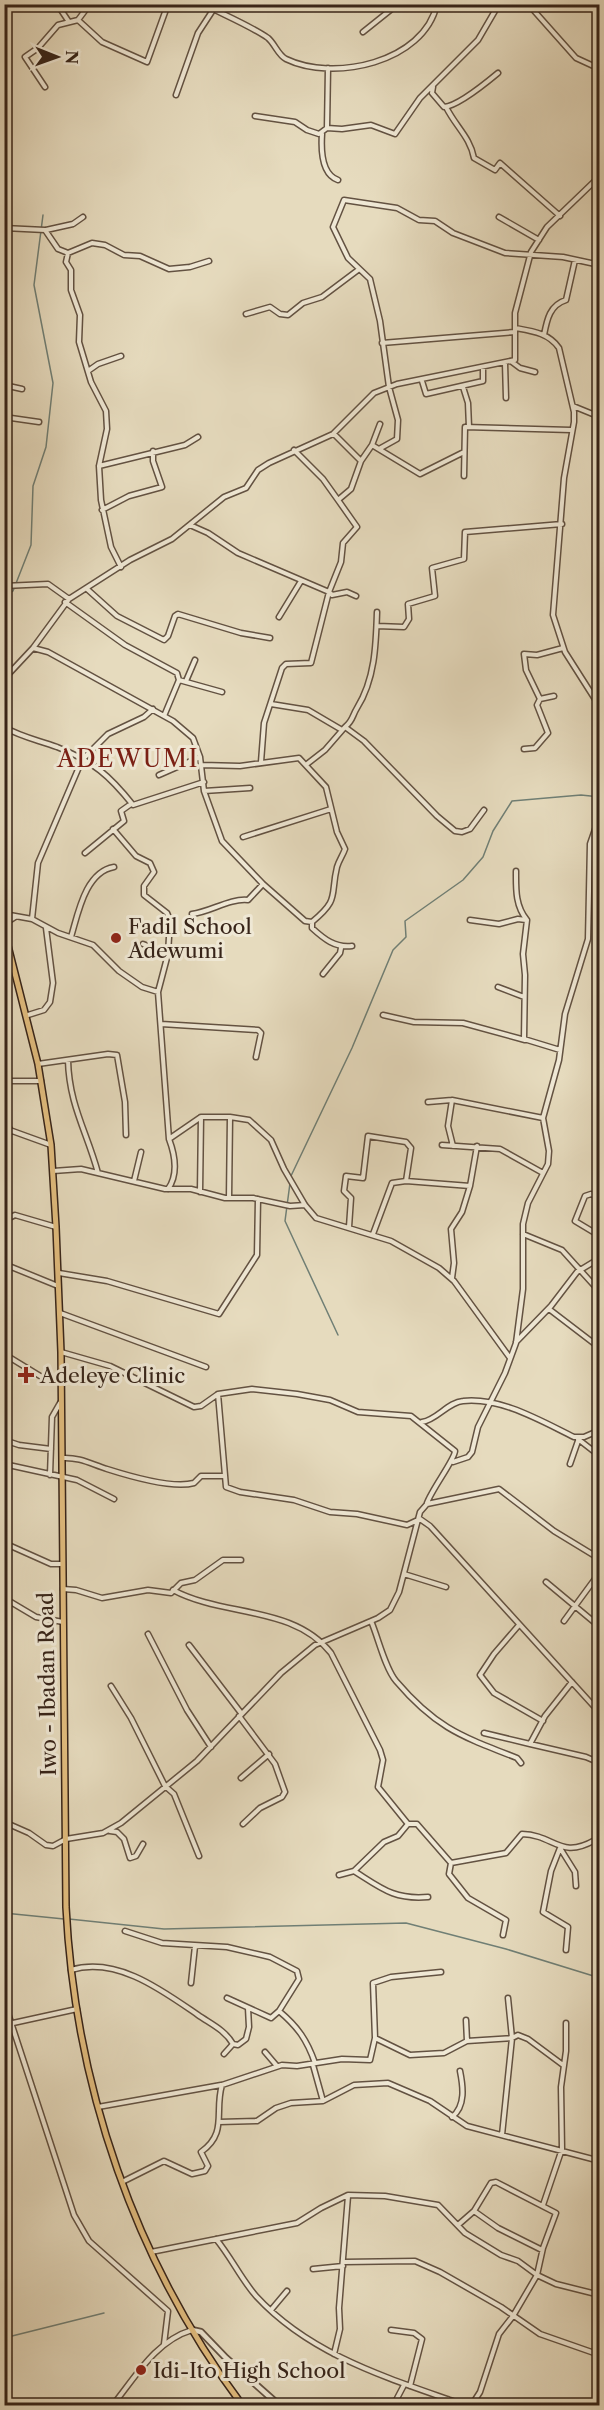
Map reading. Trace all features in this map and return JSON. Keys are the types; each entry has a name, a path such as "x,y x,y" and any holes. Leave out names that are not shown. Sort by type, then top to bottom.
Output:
{"main road":[{"name":"Iwo - Ibadan Road","path":"4,930 28,1016 38,1064 53,1172 61,1352 66,1907 70,1970 98,2107 121,2182 150,2252 192,2330 243,2406"}],"street":[{"path":"57,4 69,22"},
{"path":"45,87 26,57 38,48 58,25 78,20 90,4"},
{"path":"78,20 102,42 147,62 168,4"},
{"path":"203,4 266,37 285,58 308,66 328,68 372,64 396,53 416,38 435,13 437,4"},
{"path":"363,32 398,4"},
{"path":"327,128 342,129 371,125 395,134 420,98 478,40 499,4"},
{"path":"532,5 576,58 600,69"},
{"path":"176,95 198,33 213,10"},
{"path":"328,68 327,128 322,134 326,168 332,177 338,180"},
{"path":"446,108 463,100 469,93 480,88 498,73"},
{"path":"433,87 432,93 474,146 474,158 495,170 500,163 560,216"},
{"path":"255,116 295,122 307,130 322,134"},
{"path":"512,362 516,356 515,313 530,256 539,240 560,216 600,176"},
{"path":"379,449 398,436 398,420 389,387 370,279 348,258 333,227 344,200 397,208 419,220 435,221 453,233 506,253 530,256 550,255 600,265"},
{"path":"4,228 45,230 73,224 83,217"},
{"path":"499,217 539,240"},
{"path":"45,230 58,249 68,254"},
{"path":"68,254 92,243 105,245 124,255 140,256 169,269 190,267 208,261"},
{"path":"68,254 66,262 71,270 71,290 80,315 79,342 107,419 99,465 102,510 111,547 121,567"},
{"path":"544,335 551,309 558,302 566,300 570,293 575,260"},
{"path":"246,314 270,307 280,314 288,315 303,303 322,297 358,270"},
{"path":"382,343 515,330 544,335 560,348 573,406 563,487 562,524 553,615 563,648 600,706"},
{"path":"88,371 98,364 121,356"},
{"path":"4,679 33,648 67,601 121,567 172,540 224,497 246,488 258,470 294,450 333,434 370,395 389,387 512,362 520,368 535,372"},
{"path":"505,363 506,398"},
{"path":"422,381 426,394 463,387 483,381 483,367"},
{"path":"4,385 22,389"},
{"path":"463,387 468,403 469,427"},
{"path":"573,406 600,417"},
{"path":"4,417 39,422"},
{"path":"338,500 351,489 361,461 372,445 381,424"},
{"path":"464,476 463,429 469,427 571,430"},
{"path":"333,434 361,461"},
{"path":"99,465 190,444 198,437"},
{"path":"372,445 420,474 464,452"},
{"path":"261,762 264,723 284,665 311,663 329,592 341,562 343,543 357,526 323,479 294,450"},
{"path":"102,510 129,496 162,487 153,461 153,451"},
{"path":"377,626 404,627 409,621 409,604 434,597 432,568 464,559 465,532 562,524"},
{"path":"189,525 250,560 332,595 346,592 356,596"},
{"path":"279,617 301,581"},
{"path":"4,586 48,584 119,642 177,673 179,680 164,716"},
{"path":"87,589 117,616 164,640 177,614 241,633 270,638"},
{"path":"307,764 325,750 352,721 369,683 377,612"},
{"path":"33,648 48,652 153,709 193,738 201,757 204,791 222,841 263,884 305,921 312,922"},
{"path":"540,699 525,670 524,654 537,655 563,648"},
{"path":"186,681 195,660"},
{"path":"179,680 222,692"},
{"path":"540,699 554,696"},
{"path":"524,749 535,748 548,733 537,705 540,699"},
{"path":"271,704 308,710 364,741 437,816 455,831 462,832 470,828 484,810"},
{"path":"32,919 38,863 82,760 108,734 144,717 153,709"},
{"path":"4,727 22,737 58,748 109,776 127,795 131,804"},
{"path":"159,775 201,757"},
{"path":"202,765 240,766 299,758 307,764 326,787 336,832 345,851 338,863 335,891 330,904 312,922 312,928 341,948 352,946"},
{"path":"85,853 124,822 121,810 131,804 140,805 149,799 204,782"},
{"path":"204,791 250,788"},
{"path":"243,837 331,809"},
{"path":"453,1462 468,1457 472,1452 478,1427 516,1343 523,1289 524,1215 543,1173 549,1151 543,1118 560,1050 565,1014 588,939 590,844 600,815"},
{"path":"114,829 136,856 150,862 154,872 144,886 144,895 167,913 170,920 168,954 158,992 169,1139 173,1149 174,1172 168,1189"},
{"path":"71,937 88,887 99,875 114,867"},
{"path":"516,871 516,896 521,912 527,920 523,954 524,1039 560,1050"},
{"path":"192,914 248,900 263,884"},
{"path":"4,914 32,919 46,928 93,945 119,971 142,987 158,992"},
{"path":"4,924 16,916"},
{"path":"470,920 499,924 518,919 527,920"},
{"path":"28,1016 44,1010 52,994 46,928"},
{"path":"143,944 168,954"},
{"path":"323,974 340,953 341,948"},
{"path":"498,987 524,997"},
{"path":"383,1015 414,1022 463,1023 560,1050"},
{"path":"161,1024 258,1030 261,1034 256,1058"},
{"path":"38,1064 108,1054 117,1056 125,1102 126,1135"},
{"path":"68,1060 72,1101 98,1173"},
{"path":"4,1081 41,1081"},
{"path":"428,1102 452,1100 543,1118"},
{"path":"452,1100 448,1126 453,1146"},
{"path":"169,1139 201,1116 249,1120 268,1135 305,1205 320,1220 391,1241 452,1278 510,1358"},
{"path":"200,1192 201,1116"},
{"path":"229,1198 230,1117"},
{"path":"4,1137 7,1129 51,1145"},
{"path":"349,1227 351,1198 344,1191 346,1176 363,1178 368,1137 409,1143 411,1148 406,1181"},
{"path":"442,1145 500,1149 543,1173"},
{"path":"452,1278 454,1272 451,1229 462,1212 470,1186 477,1146"},
{"path":"134,1181 141,1152"},
{"path":"53,1172 73,1169 168,1189 229,1198 258,1199 290,1206 305,1205"},
{"path":"373,1234 392,1183 406,1181 470,1186"},
{"path":"600,1198 591,1194 585,1196 575,1221 600,1236"},
{"path":"59,1273 107,1281 219,1314 257,1255 258,1199"},
{"path":"7,1223 9,1218 15,1215 56,1227"},
{"path":"523,1234 562,1250 600,1292"},
{"path":"516,1343 582,1270 600,1258"},
{"path":"4,1264 59,1286"},
{"path":"549,1309 600,1348"},
{"path":"60,1313 206,1367"},
{"path":"61,1352 110,1366 194,1407 201,1406 218,1394 252,1389 330,1400 358,1412 403,1414 422,1422 455,1451 453,1462 436,1482 420,1512 404,1574 393,1604 385,1614 321,1640 281,1673 240,1714 212,1747 110,1831"},
{"path":"4,1354 45,1379 60,1382"},
{"path":"218,1394 225,1476 229,1488 294,1500 330,1512 357,1514 407,1525 420,1519"},
{"path":"422,1422 434,1419 462,1401 490,1402 578,1439 596,1453"},
{"path":"50,1475 52,1417 60,1403"},
{"path":"578,1439 600,1430"},
{"path":"570,1464 578,1439"},
{"path":"4,1440 19,1445 51,1449"},
{"path":"61,1458 77,1458 109,1470 176,1485 194,1483 201,1476 225,1476"},
{"path":"4,1464 77,1480 114,1499"},
{"path":"426,1504 499,1489 554,1532 600,1560"},
{"path":"420,1519 430,1526 600,1713"},
{"path":"4,1543 51,1564 62,1564"},
{"path":"63,1589 76,1590 102,1598 148,1590 171,1593 181,1582 195,1581 223,1560 241,1560"},
{"path":"564,1621 600,1572"},
{"path":"404,1574 446,1587"},
{"path":"546,1582 600,1627"},
{"path":"173,1590 191,1599 288,1622 321,1640 338,1665 380,1750 383,1760 378,1787 408,1824"},
{"path":"4,1598 36,1617 63,1622"},
{"path":"371,1621 396,1681 427,1715 464,1737 517,1758 521,1763"},
{"path":"519,1625 494,1654 480,1675 494,1693 543,1721"},
{"path":"148,1634 187,1710 212,1747"},
{"path":"189,1645 269,1754 278,1770 284,1795 260,1808 243,1824"},
{"path":"530,1744 543,1721 572,1682"},
{"path":"111,1686 131,1718 165,1786 178,1803 199,1856"},
{"path":"484,1732 586,1757 600,1763"},
{"path":"241,1778 269,1754"},
{"path":"4,1822 53,1846 66,1839 110,1831 117,1832 124,1839 130,1858 136,1856 143,1844"},
{"path":"408,1824 417,1824 451,1863"},
{"path":"339,1875 354,1871 384,1842 398,1836 408,1824"},
{"path":"451,1863 506,1853 522,1834 535,1834 560,1848 571,1850 595,1840 600,1842"},
{"path":"560,1848 575,1872 576,1886"},
{"path":"560,1848 551,1871 543,1912 568,1927 567,1950"},
{"path":"451,1863 449,1874 468,1898 506,1920 503,1935"},
{"path":"354,1871 394,1895 406,1899 428,1897"},
{"path":"600,1871 600,1886"},
{"path":"125,1931 162,1943 227,1947 270,1957 297,1971 299,1979 279,2012 271,2018 227,1998"},
{"path":"190,1983 195,1946"},
{"path":"70,1970 81,1967 105,1968 136,1977 164,1991 219,2028 233,2044 238,2045 246,2039 249,2027 248,2008"},
{"path":"98,2107 222,2085 277,2066 370,2060 375,2038 373,1983 391,1977 441,1972"},
{"path":"502,2135 512,2038 508,1998"},
{"path":"4,2001 74,2216 89,2241 168,2311 165,2344"},
{"path":"4,2025 77,2008"},
{"path":"279,2012 297,2026 308,2042 323,2101"},
{"path":"465,2020 467,2041"},
{"path":"543,2205 562,2149 563,2065 567,2050 566,2023"},
{"path":"375,2038 410,2055 444,2053 467,2041 518,2036 528,2039 563,2065"},
{"path":"224,2054 233,2044"},
{"path":"265,2052 277,2066"},
{"path":"452,2116 462,2103 463,2086 460,2071"},
{"path":"219,2122 257,2121 276,2108 291,2103 323,2101 354,2085 369,2082 388,2083 430,2101 467,2126 562,2149 600,2161"},
{"path":"121,2182 164,2161 192,2174 205,2171 208,2166 201,2152 212,2144 219,2122 222,2085"},
{"path":"216,2239 255,2295 306,2338 334,2354 404,2385 469,2406 480,2392 499,2334 513,2316 537,2275 542,2250 556,2213 496,2182 488,2186 474,2211 458,2225"},
{"path":"150,2252 297,2223 348,2195 385,2196 438,2205 471,2238 501,2255 522,2263 537,2275 556,2284 600,2295"},
{"path":"334,2354 340,2334 348,2195"},
{"path":"474,2211 498,2228 542,2250"},
{"path":"313,2270 343,2264 416,2261 440,2272 540,2334 600,2355"},
{"path":"271,2310 287,2291"},
{"path":"112,2406 148,2360 165,2344 192,2330 201,2332 226,2358 280,2406"},
{"path":"391,2330 414,2333 422,2339 410,2386"},
{"path":"393,2406 404,2385"},
{"path":"446,2406 448,2399"}],"waterway":[{"path":"4,598 13,591 31,545 33,486 46,447 53,383 34,285 43,215"},
{"path":"290,1178 352,1048 393,950 406,937 405,921 463,880 483,857 493,831 512,801 581,795 600,797"},
{"path":"290,1183 285,1221 338,1335"},
{"path":"4,1913 64,1919"},
{"path":"69,1919 164,1929 406,1923 506,1949 600,1978"},
{"path":"4,2338 104,2313"}],"place":[{"name":"Fadil School Adewumi","path":"116,938"},
{"name":"Adeleye Clinic","path":"26,1375"},
{"name":"Idi-Ito High School","path":"141,2370"}],"district":[{"name":"ADEWUMI","path":"128,758"}]}
